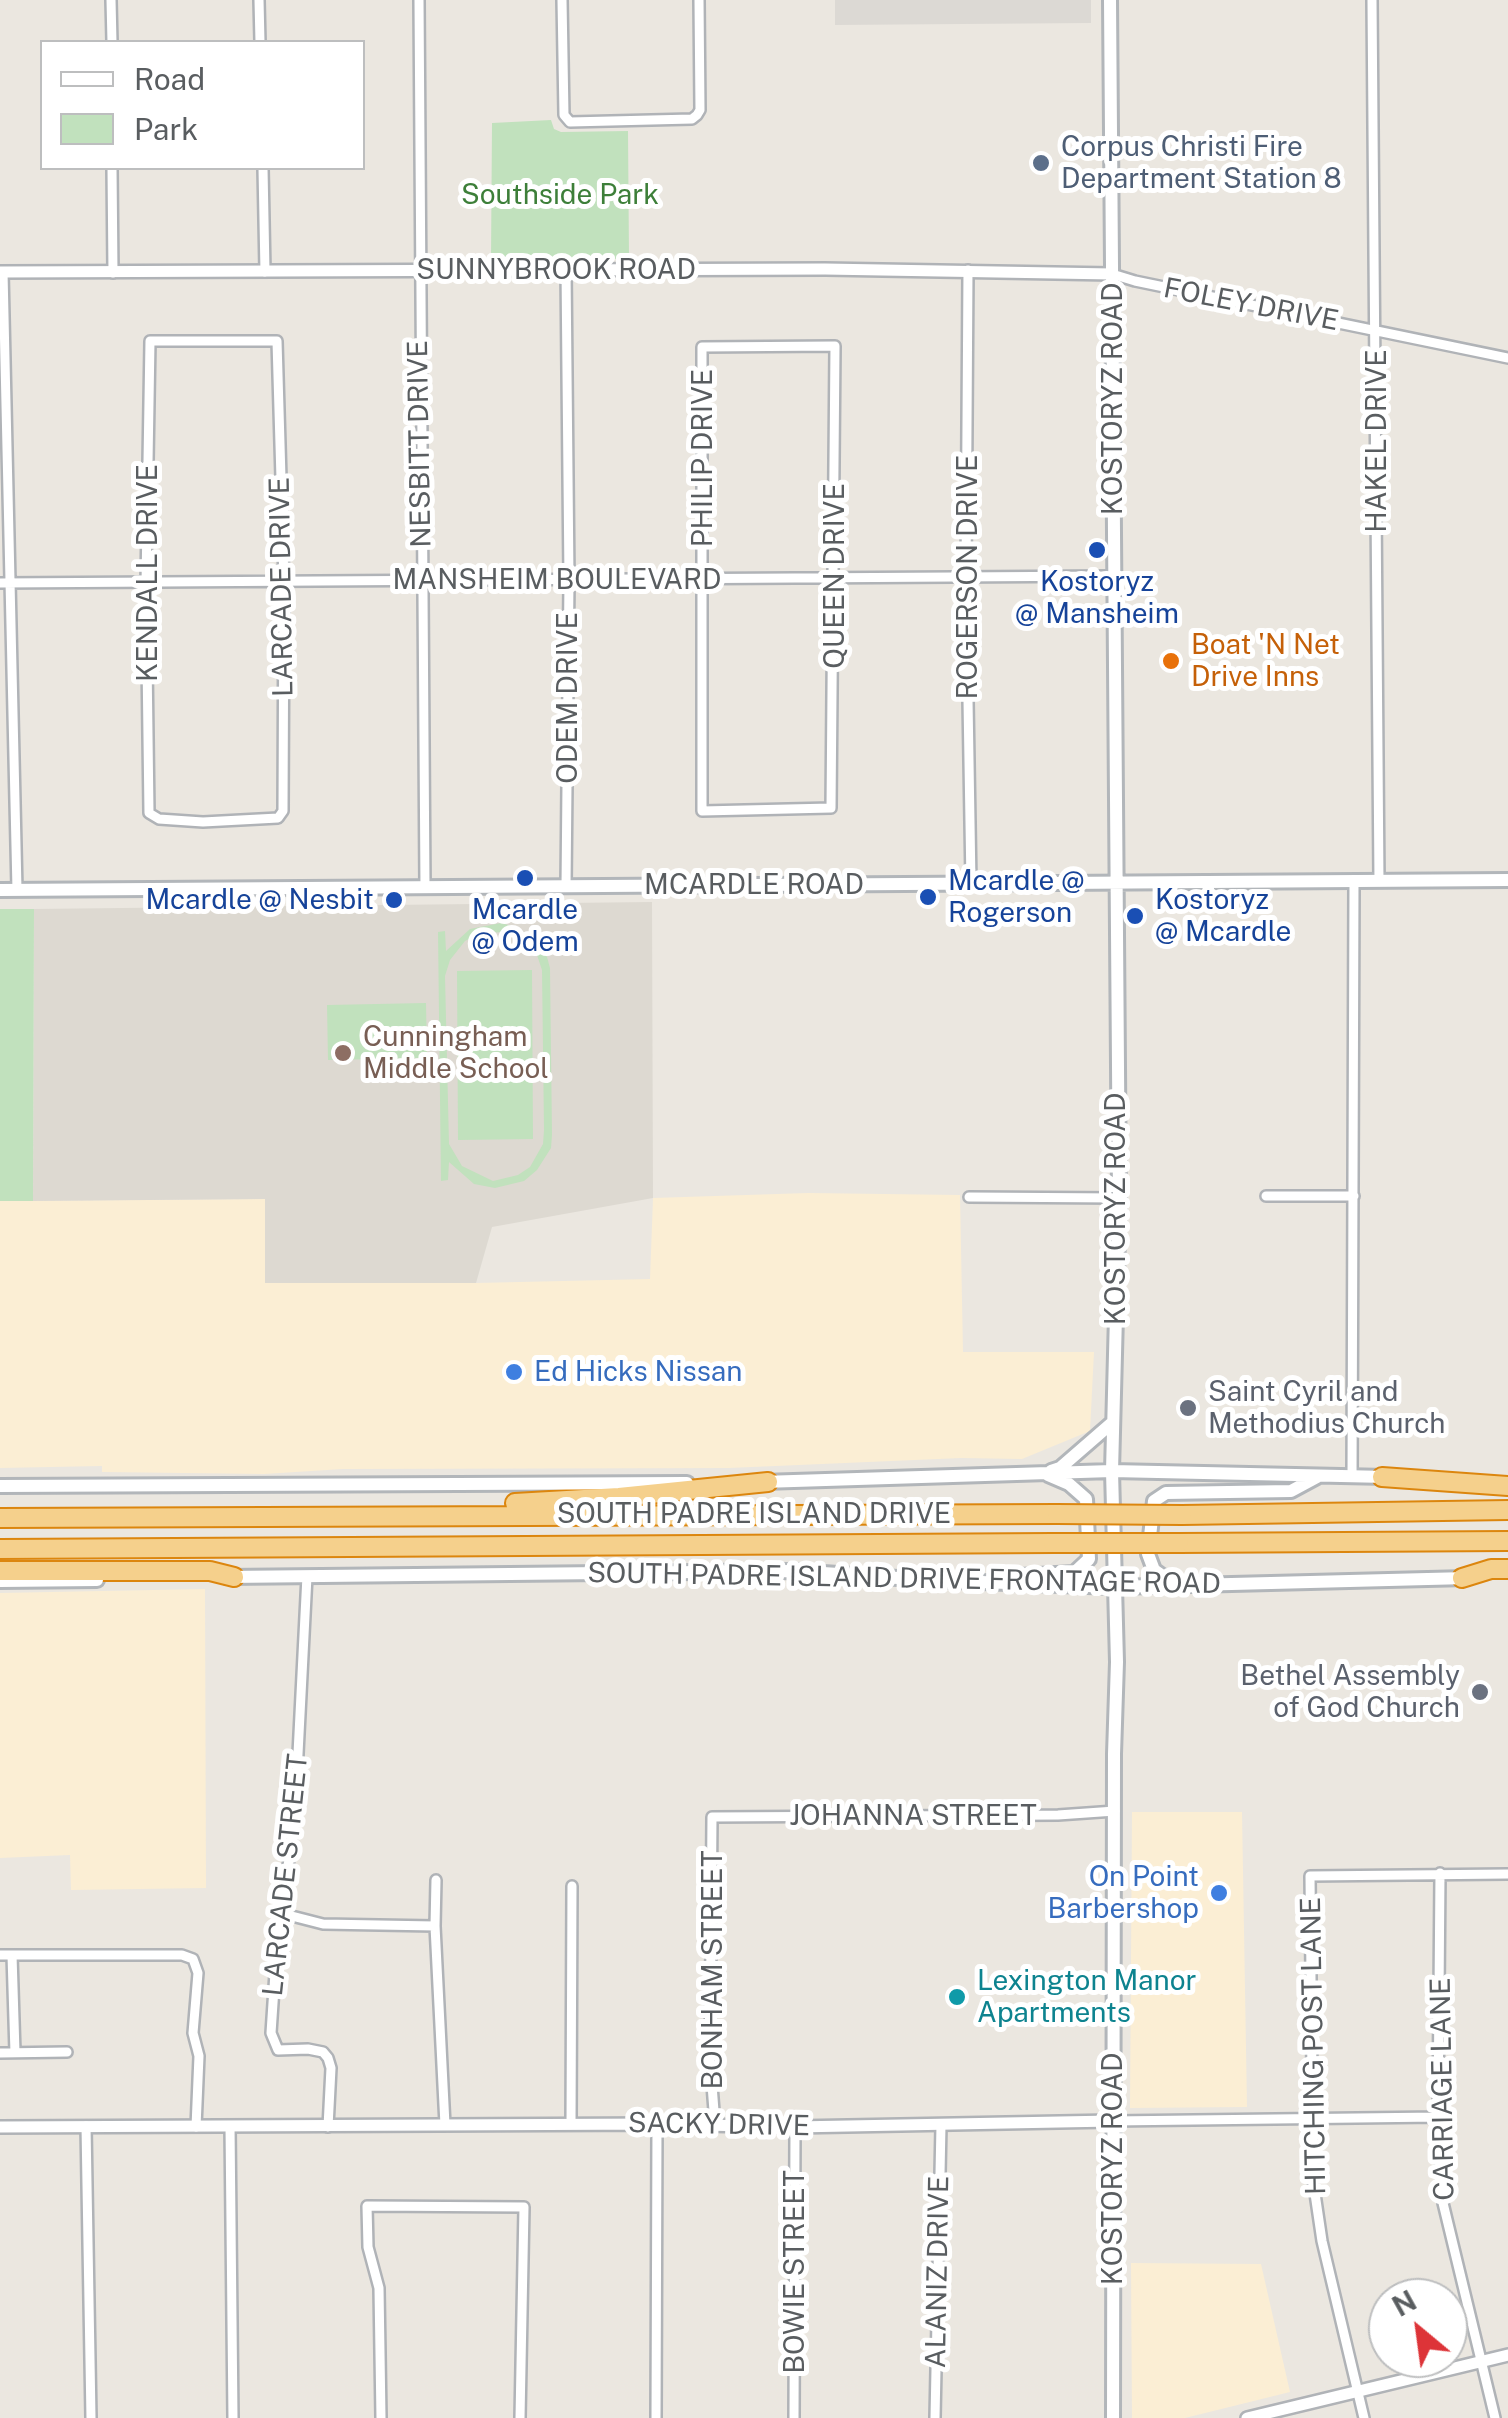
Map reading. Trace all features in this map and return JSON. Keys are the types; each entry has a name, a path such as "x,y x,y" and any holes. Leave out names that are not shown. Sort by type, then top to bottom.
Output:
{"highway":[{"path":"1382,1477 1508,1486"},
{"path":"323,1515 619,1497 768,1482"},
{"name":"SOUTH PADRE ISLAND DRIVE","path":"0,1518 1508,1510"},
{"name":"SOUTH PADRE ISLAND DRIVE","path":"0,1550 1508,1541"},
{"path":"1462,1578 1508,1568"},
{"path":"0,1572 210,1571 234,1577"}],"main road":[{"name":"KOSTORYZ ROAD","path":"1110,0 1119,1198 1112,1471 1113,2418"},
{"name":"MCARDLE ROAD","path":"0,890 1508,880"},
{"path":"1044,1474 1060,1468 1114,1422"},
{"path":"0,1486 768,1482 1112,1471 1508,1478"},
{"path":"928,1580 1074,1574 1088,1560 1086,1499 1069,1484 1044,1474"},
{"path":"1176,1586 1154,1570 1148,1554 1154,1500 1166,1493 1291,1491 1319,1476"},
{"name":"SOUTH PADRE ISLAND DRIVE FRONTAGE ROAD","path":"0,1581 795,1571 1114,1587 1508,1577"}],"street":[{"path":"112,0 112,40"},
{"path":"260,0 260,40"},
{"name":"NESBITT DRIVE","path":"419,0 418,271 426,887"},
{"path":"562,0 564,115 570,122 692,119 697,115 698,0"},
{"name":"HAKEL DRIVE","path":"1372,0 1378,881"},
{"path":"112,170 113,274"},
{"path":"263,170 265,272"},
{"name":"SUNNYBROOK ROAD","path":"2,272 566,269 1112,274"},
{"name":"ODEM DRIVE","path":"566,269 569,580 566,886"},
{"name":"ROGERSON DRIVE","path":"968,270 966,578 971,884"},
{"path":"2,272 18,890"},
{"name":"FOLEY DRIVE","path":"1112,274 1135,282 1508,358"},
{"name":"KENDALL DRIVE","path":"203,822 159,819 149,813 146,582 150,341 214,341"},
{"name":"LARCADE DRIVE","path":"203,822 282,816 284,582 276,341 214,341"},
{"name":"QUEEN DRIVE","path":"767,810 832,808 836,578 836,346 768,348"},
{"name":"PHILIP DRIVE","path":"767,810 702,810 702,348 768,348"},
{"name":"MANSHEIM BOULEVARD","path":"0,584 1113,576"},
{"path":"1352,1476 1354,882"},
{"path":"1266,1196 1354,1196"},
{"path":"969,1197 1119,1198"},
{"name":"LARCADE STREET","path":"307,1576 296,1813 276,1958 273,2044 278,2050 308,2049 322,2052 328,2058 328,2127"},
{"name":"JOHANNA STREET","path":"712,1817 1058,1815 1114,1811"},
{"name":"BONHAM STREET","path":"712,1817 710,2059 715,2124"},
{"path":"1440,1874 1508,1874"},
{"name":"HITCHING POST LANE","path":"1364,2418 1322,2241 1312,2180 1310,1876 1440,1874"},
{"name":"CARRIAGE LANE","path":"1440,1874 1438,2117 1443,2202 1495,2418"},
{"path":"436,1880 445,2125"},
{"path":"572,1886 572,2124"},
{"path":"284,1914 323,1924 435,1926"},
{"path":"0,1955 182,1955 193,1959 198,1973 193,2032 198,2056 196,2126"},
{"path":"12,1955 15,2052"},
{"path":"0,2053 67,2052"},
{"name":"SACKY DRIVE","path":"0,2127 795,2127 1438,2117"},
{"path":"656,2418 657,2124"},
{"name":"ALANIZ DRIVE","path":"935,2418 941,2125"},
{"path":"86,2126 91,2418"},
{"path":"230,2126 233,2418"},
{"name":"BOWIE STREET","path":"794,2418 795,2127"},
{"path":"381,2418 379,2288 368,2247 367,2206 524,2207 520,2418"},
{"path":"1247,2418 1508,2355"}],"shaded area":[{"path":"835,0 1091,0 1091,23 835,25"},
{"name":"Cunningham Middle School","path":"652,902 653,1198 492,1227 476,1283 265,1283 265,1199 33,1201 34,909"},
{"path":"808,1193 960,1195 963,1352 1094,1352 1090,1431 1022,1459 729,1468 343,1469 264,1474 102,1472 102,1466 0,1468 0,1201 266,1199 265,1283 476,1283 650,1279 653,1198"},
{"path":"205,1589 206,1888 71,1890 70,1855 0,1858 0,1593"},
{"path":"1132,1812 1242,1812 1247,2107 1130,2108"},
{"path":"1131,2263 1261,2264 1290,2392 1185,2418 1132,2418"}],"green space":[{"name":"Southside Park","path":"551,120 554,129 561,132 628,131 629,259 491,259 492,123"},
{"path":"0,909 34,909 33,1201 0,1201"},
{"path":"501,923 512,926 533,938 550,968 551,1148 537,1170 524,1181 495,1188 474,1184 449,1162 448,1180 441,1181 438,932 445,931 446,951 470,929","holes":["508,932 528,943 542,970 543,1144 530,1167 518,1175 493,1181 462,1166 449,1144 445,976 450,960 465,941 480,933"]},
{"path":"532,970 533,1139 458,1140 457,971"},
{"path":"426,1003 427,1058 328,1060 327,1005"}],"place":[{"name":"Corpus Christi Fire Department Station 8","path":"1041,163"},
{"name":"Kostoryz @ Mansheim","path":"1097,550"},
{"name":"Boat 'N Net Drive Inns","path":"1171,661"},
{"name":"Mcardle @ Odem","path":"525,878"},
{"name":"Mcardle @ Rogerson","path":"928,897"},
{"name":"Mcardle @ Nesbit","path":"394,900"},
{"name":"Kostoryz @ Mcardle","path":"1135,916"},
{"name":"Cunningham Middle School","path":"343,1053"},
{"name":"Ed Hicks Nissan","path":"514,1372"},
{"name":"Saint Cyril and Methodius Church","path":"1188,1408"},
{"name":"Bethel Assembly of God Church","path":"1480,1692"},
{"name":"On Point Barbershop","path":"1219,1893"},
{"name":"Lexington Manor Apartments","path":"957,1997"}]}
